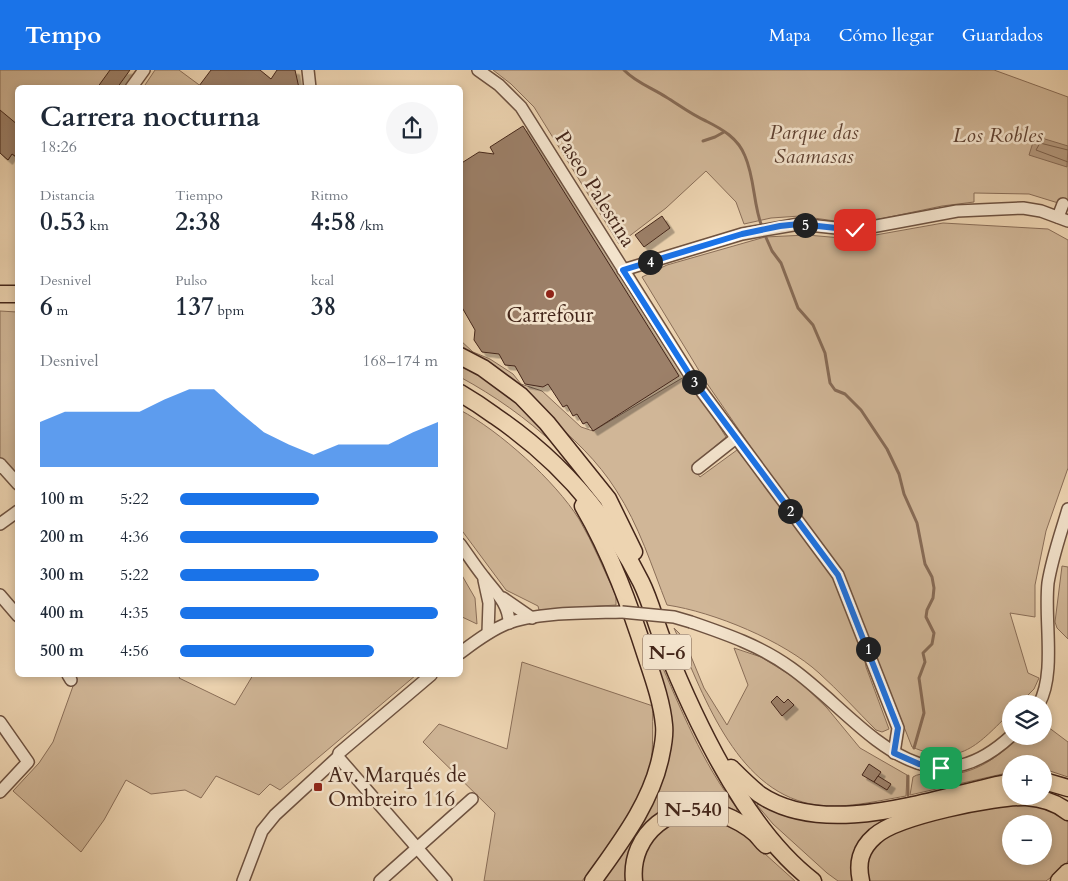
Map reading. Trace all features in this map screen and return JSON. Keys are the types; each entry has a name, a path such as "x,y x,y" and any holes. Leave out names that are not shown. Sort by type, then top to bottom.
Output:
{"highway":[{"path":"0,286 15,286"},
{"path":"0,294 15,294"},
{"path":"463,358 484,368 521,396 547,423 608,499 636,557 642,583"},
{"name":"N-6","path":"463,395 542,450 565,476 586,495 609,527 642,583 664,645 711,747 728,778 783,854 813,881"},
{"path":"565,476 590,519 622,587 655,685 664,726 661,756 654,780 643,805 626,835 593,881"},
{"path":"711,747 760,794 811,814 848,815 883,810 1002,784"},
{"path":"1052,783 1068,788"},
{"path":"861,881 858,865 861,856 875,836 892,825 967,806 1024,797 1043,800 1060,806 1068,812"},
{"name":"N-540","path":"634,881 636,858 648,832 666,817 684,810 700,809 728,817 783,854"},
{"path":"1059,881 1068,872"}],"street":[{"path":"133,85 144,70"},
{"path":"308,70 310,85"},
{"name":"Paseo Palestina","path":"478,70 499,85 521,107 691,377 833,567 842,583 898,728 894,753"},
{"path":"623,270 742,234 780,226 799,224 855,230 905,219 976,209 1023,208 1063,219 1063,204"},
{"path":"698,468 736,438"},
{"path":"0,464 15,481"},
{"path":"1043,695 1048,675 1046,631 1048,584 1068,509"},
{"path":"0,524 15,513"},
{"path":"463,548 483,577 500,596 532,618"},
{"path":"483,577 489,603 488,633"},
{"path":"0,595 15,612"},
{"path":"500,596 509,616 507,624"},
{"path":"489,603 507,624"},
{"path":"463,651 488,633 507,624 532,618 622,612 674,617 757,647 778,659 800,674 862,730 894,753 927,766 957,766 989,754 1002,743"},
{"path":"243,881 262,831 270,820 286,803 338,757 339,753 429,677"},
{"path":"0,722 28,762 0,792"},
{"path":"338,757 446,881"},
{"path":"380,881 472,799"}],"green space":[{"path":"0,70 129,70 118,85 15,85 15,156 12,154 8,160 0,153"},
{"path":"155,70 179,70 199,85 145,85"},
{"name":"Parque das Saamasas","path":"493,70 994,70 1068,97 1068,206 1029,194 974,193 974,202 942,206 856,224 800,216 771,218 744,224 736,202 706,171 666,208 619,244 534,107 511,84"},
{"path":"943,223 1048,229 1068,240 1068,468 1046,531 1035,585 1035,617 1010,613 1028,673 1039,678 1034,689 1028,695 1002,695 1002,721 978,743 956,754 929,753 912,747 843,573 779,488 706,382 642,277 667,265 765,237 807,235 853,239"},
{"path":"0,311 15,312 15,475 0,457"},
{"path":"463,343 473,352 490,359 513,374 521,384 542,391 581,427 593,431 684,377 707,407 726,437 692,466 700,477 737,450 815,550 843,593 861,639 866,667 889,729 882,732 876,730 819,673 804,661 768,639 727,621 667,605 632,517 616,490 584,450 523,397 463,352"},
{"path":"463,364 488,380 524,408 555,445 510,408 463,379"},
{"path":"463,412 476,419 526,458 569,504 594,547 616,596 616,605 539,610 538,606 506,590 463,532"},
{"path":"1062,566 1068,567 1068,639 1057,628 1055,622"},
{"path":"463,577 475,598 477,624 463,617"},
{"path":"674,628 683,637 704,688 727,725 748,685 734,648 761,657 798,680 827,708 860,748 907,775 906,796 859,804 823,806 784,795 761,779 741,758 724,734 696,680"},
{"path":"658,657 703,754 724,791 737,808 737,811 714,802 698,800 675,805 664,810 645,825 638,835 631,854 629,881 600,881 642,813 663,775 669,758 671,745 666,701 654,658"},
{"path":"522,662 653,706 650,768 640,796 622,827 582,881 484,881 495,813 423,742 439,724 507,749"},
{"path":"76,677 180,677 235,705 252,677 414,677 280,790 270,784 259,795 216,776 201,798 185,790 151,794 126,780 104,820 81,852 13,791 39,763 53,742"},
{"path":"1052,730 1068,742 1068,777 1052,772 1052,755 1002,755 1002,774 910,795 913,777 916,775 966,772 994,758 1009,745 1052,745"},
{"path":"1002,788 882,823 857,881 838,881 827,873 773,824 757,805 761,802 796,815"},
{"path":"1010,805 1044,805 1068,822 1068,860 1066,866 1046,881 868,881 867,865 870,855 875,846 890,834 924,822"},
{"path":"706,816 734,826 795,881 642,881 642,866 645,854 650,843 658,834 679,822"}],"water":[{"path":"1035,136 1068,146 1067,167 1029,155"}],"building":[{"path":"110,70 130,70 119,85 99,85"},
{"path":"211,70 260,70 271,79 277,70 295,70 298,85 200,85"},
{"path":"0,110 15,122 15,156 12,154 8,160 0,153"},
{"path":"523,126 679,376 593,431 587,422 583,424 577,414 573,416 567,405 563,407 548,384 543,387 525,384 515,366 505,365 499,354 482,352 474,340 475,330 463,309 463,162 479,152 494,154 490,147"},
{"path":"662,216 670,228 644,247 635,235"},
{"path":"777,696 784,703 788,699 794,705 782,716 771,702"},
{"path":"869,764 881,772 874,782 862,775"},
{"path":"878,776 891,784 887,790 874,782"}],"waterway":[{"path":"624,70 638,81 724,131 734,139 742,150 748,165 762,227"},
{"path":"703,141 724,132"},
{"path":"764,233 772,251 781,263 798,308 813,325 825,353 830,383 835,390 845,394 861,410 887,449 899,474 904,494 917,523 925,564 932,577 934,588 933,598 926,617 934,633 932,644 923,653 925,662 919,678 924,713 914,748"},
{"path":"908,776 908,795"}],"place":[{"name":"Carrefour","path":"550,294"},
{"name":"Av. Marqués de Ombreiro 116","path":"318,787"}],"route":[{"path":"855,230 799,224 780,226 742,234 623,270 691,377 838,575 850,601 898,728 894,753 911,762 941,768"}],"park label":[{"name":"Los Robles","path":"998,135"}]}
